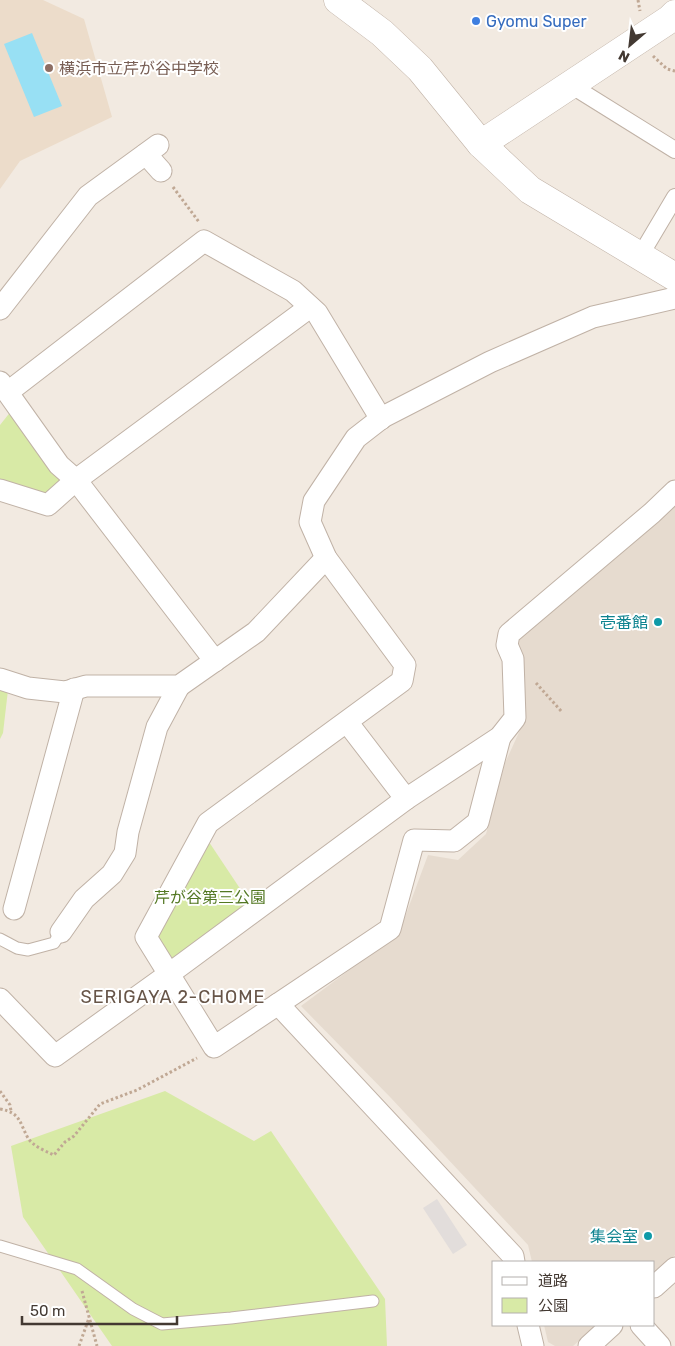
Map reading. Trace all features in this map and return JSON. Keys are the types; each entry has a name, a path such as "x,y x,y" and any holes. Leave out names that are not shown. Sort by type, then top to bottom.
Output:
{"street":[{"path":"338,0 382,33 420,69 481,144 530,190 675,277"},
{"path":"481,144 569,84 673,18"},
{"path":"569,84 675,150"},
{"path":"0,309 88,196 152,149 161,171"},
{"path":"640,256 675,197"},
{"path":"215,661 76,480 59,465 4,387 203,234 293,291 310,307 381,419"},
{"path":"500,737 478,822 454,841 414,840 390,929 214,1047 146,937 208,823 402,681 406,665 326,558 310,522 314,501 356,438 381,419 490,362 593,317 675,298"},
{"path":"0,490 48,505 76,480 310,307"},
{"path":"0,999 56,1056 406,799 500,737 515,718 513,659 507,645 509,634 623,539 675,491"},
{"path":"62,932 84,899 112,874 125,853 128,832 157,727 179,686 256,632 326,558"},
{"path":"0,679 28,688 65,692 86,686 179,686"},
{"path":"14,909 74,689"},
{"path":"347,722 406,799"},
{"path":"278,1004 512,1256 514,1261"},
{"path":"655,1286 675,1268"},
{"path":"528,1326 533,1346"},
{"path":"589,1346 611,1326"},
{"path":"642,1326 660,1346"}],"lane":[{"path":"0,939 16,948 28,950 54,943 62,932"},
{"path":"0,1246 76,1269 132,1309 162,1324 231,1318 373,1301"}],"path":[{"path":"161,171 203,234"},
{"path":"533,680 562,712"},
{"path":"0,1109 11,1111 20,1119 28,1140 42,1150 54,1155 65,1142 74,1136 100,1104 137,1090 201,1056"},
{"path":"0,1091 10,1105 11,1111"},
{"path":"63,1264 74,1276 82,1290 97,1346"},
{"path":"79,1346 89,1318"}],"shaded area":[{"name":"横浜市立芹が谷中学校","path":"0,0 43,0 84,19 112,117 20,161 0,189"},
{"path":"675,499 675,1255 655,1273 655,1261 532,1261 528,1245 391,1098 301,1006 399,933 428,855 458,860 486,834 505,763 525,719 515,640"},
{"path":"437,1199 467,1245 453,1254 423,1208"},
{"path":"544,1326 596,1326 573,1346 555,1346 548,1342"}],"green space":[{"path":"12,410 66,479 45,497 0,483 0,425"},
{"path":"0,688 8,690 3,733 0,739"},
{"name":"芹が谷第三公園","path":"207,839 251,905 171,963 154,936"},
{"path":"165,1091 254,1141 271,1131 385,1299 387,1346 112,1346 23,1217 11,1146"}],"water":[{"path":"32,33 62,106 34,117 4,44"}],"place":[{"name":"Gyomu Super","path":"476,21"},
{"name":"横浜市立芹が谷中学校","path":"49,68"},
{"name":"壱番館","path":"658,622"},
{"name":"集会室","path":"648,1236"}],"district":[{"name":"SERIGAYA 2-CHOME","path":"173,997"}]}
